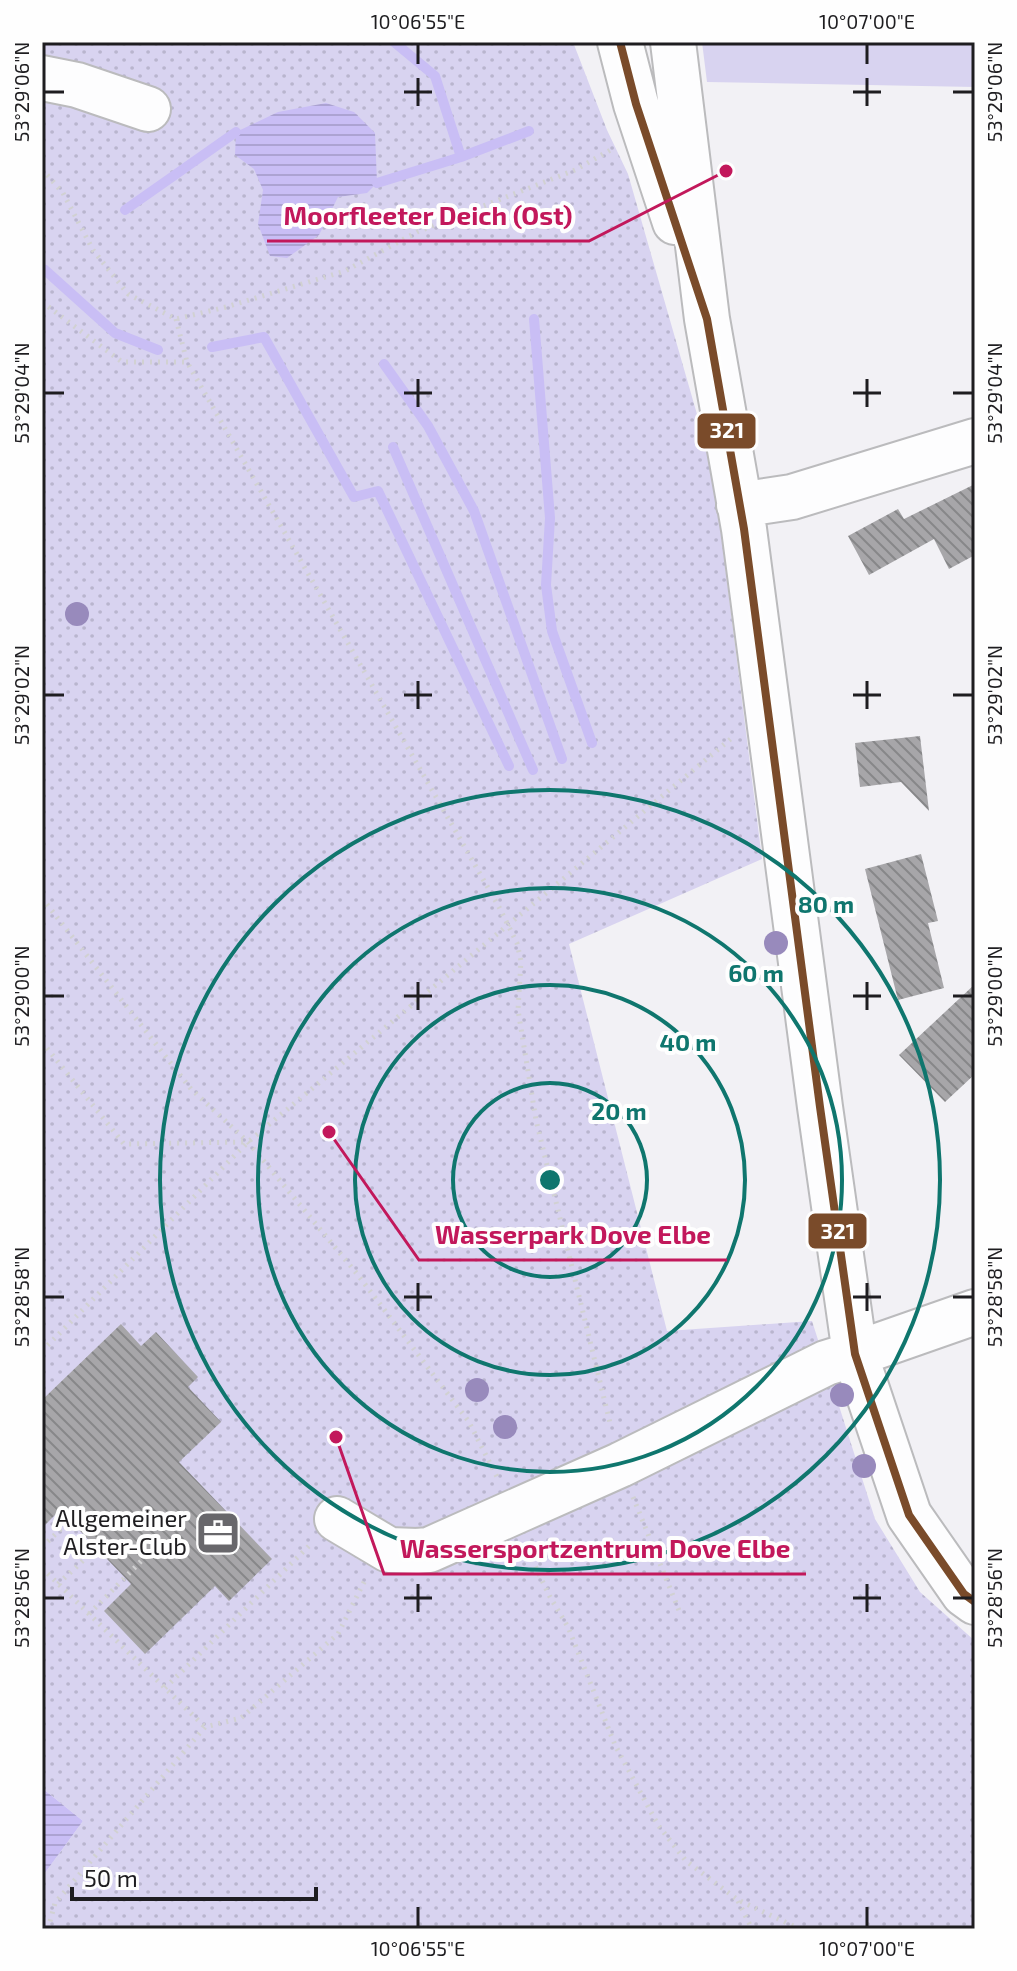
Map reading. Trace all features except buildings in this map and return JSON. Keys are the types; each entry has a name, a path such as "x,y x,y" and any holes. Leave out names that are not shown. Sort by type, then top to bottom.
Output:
{"street":[{"path":"620,42 636,104 707,319"},
{"path":"673,42 707,319 739,505 855,1354 909,1515 964,1594 975,1602"},
{"path":"42,78 77,85 148,109"},
{"path":"739,505 792,497 975,441"},
{"path":"337,1519 379,1562 429,1550 620,1465 826,1363 975,1312"}],"path":[{"path":"42,169 63,193 93,250 128,294 176,319 345,271 417,232 575,170 621,144"},
{"path":"42,302 122,362 187,362"},
{"path":"176,319 187,362 517,943 521,961 518,1010 536,1120 620,1465 680,1613"},
{"path":"42,1351 248,1142 767,709"},
{"path":"42,898 191,1089 248,1142 358,1275 469,1422 515,1512 516,1525 550,1597 568,1627 615,1745 658,1825 686,1861 738,1900 800,1929"},
{"path":"42,1042 124,1144 248,1142"},
{"path":"42,1547 87,1504"},
{"path":"165,1688 337,1519"},
{"path":"89,1614 150,1552"},
{"path":"58,1584 89,1555"},
{"path":"48,1929 55,1903 205,1727 241,1718 338,1634 379,1562"},
{"path":"42,1568 205,1727"},
{"path":"738,1900 752,1929"}],"shaded area":[{"path":"42,42 573,42 607,130 628,174 713,470 762,859 569,944 667,1331 812,1321 875,1519 920,1592 975,1641 975,1929 42,1929 42,1877 83,1821 42,1788"},
{"path":"702,42 975,42 975,87 707,82"},
{"path":"326,103 354,112 375,133 377,183 367,193 338,197 319,235 287,258 270,256 258,224 263,190 254,169 235,155 236,132 278,112"},
{"path":"42,1788 83,1821 42,1877"}],"waterway":[{"path":"394,42 435,76 461,157"},
{"path":"377,183 461,157 529,131"},
{"path":"125,210 236,132"},
{"path":"42,272 45,270 115,333 158,350"},
{"path":"534,319 550,518 546,585 552,631 592,743"},
{"path":"212,347 264,337 354,497 378,491 509,766"},
{"path":"384,364 428,426 474,511 562,759"},
{"path":"393,447 533,770"}],"transit line":[{"name":"321","path":"620,42 636,104 707,319 744,529 855,1354 909,1515 964,1594 975,1602"}],"place":[{"name":"Moorfleeter Deich (Ost)","path":"726,171"},
{"name":"Wasserpark Dove Elbe","path":"329,1132"},
{"name":"Wassersportzentrum Dove Elbe","path":"336,1437"},
{"name":"Allgemeiner Alster-Club","path":"218,1533"}]}
